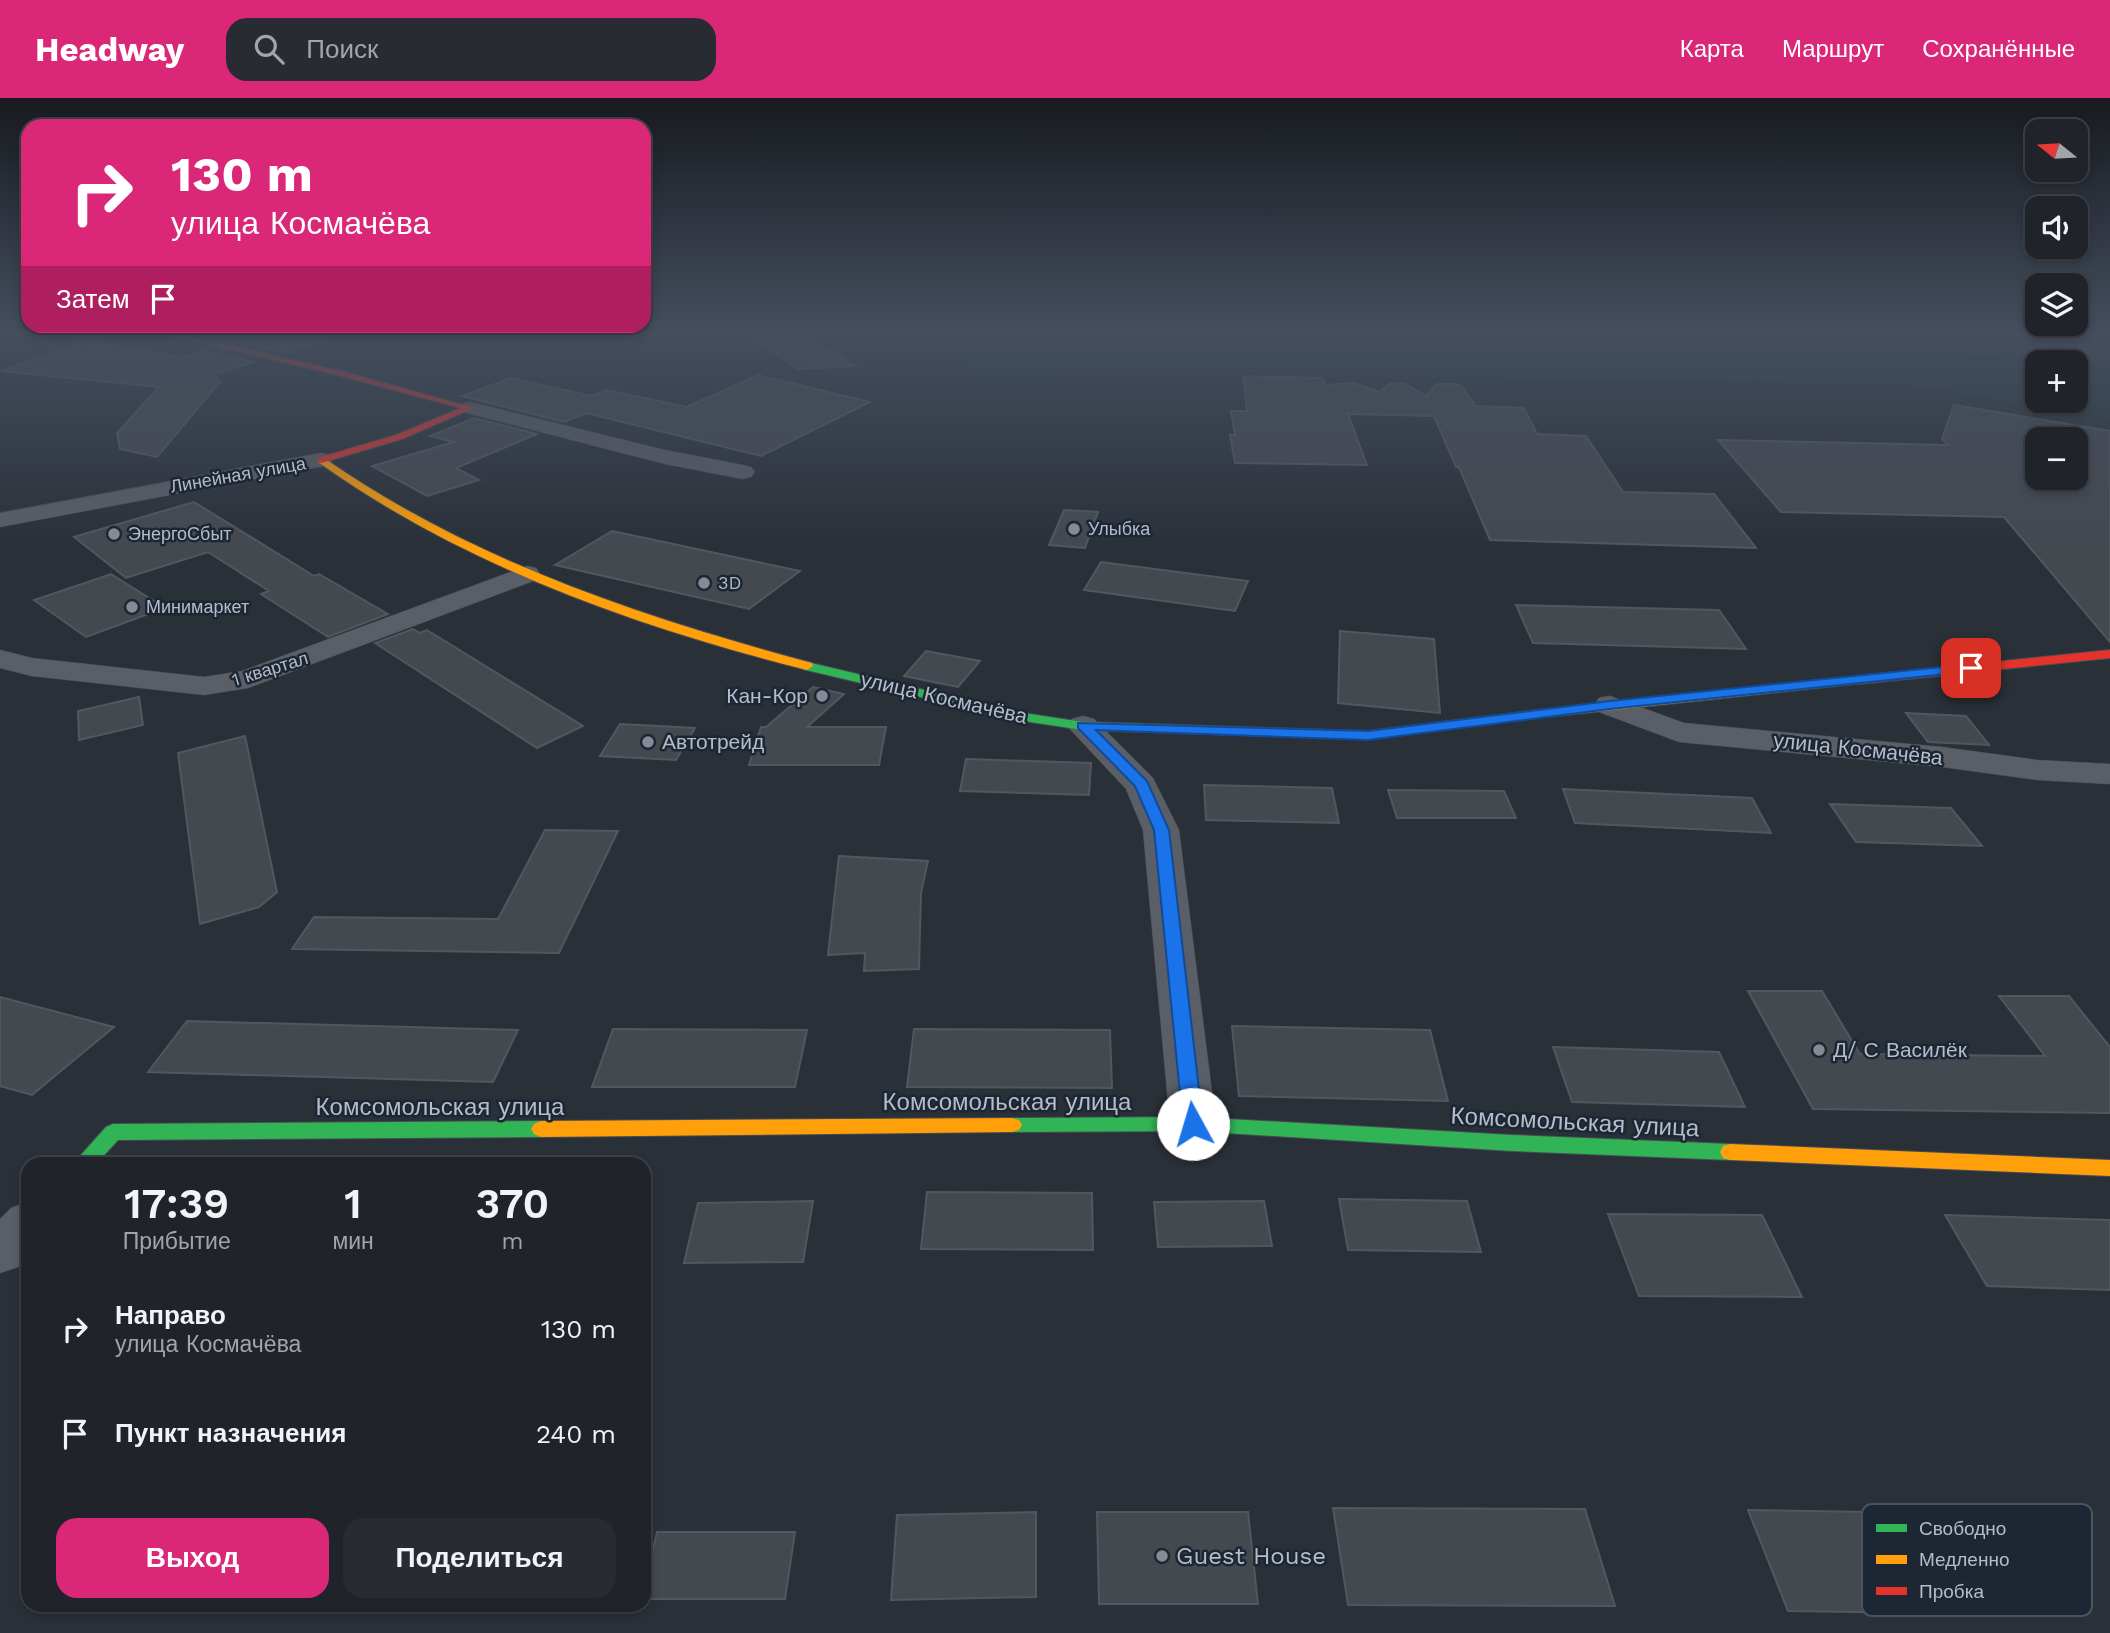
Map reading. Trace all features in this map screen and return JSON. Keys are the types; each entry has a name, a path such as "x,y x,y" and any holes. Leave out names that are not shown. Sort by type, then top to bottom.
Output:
{"main road":[{"path":"461,406 470,408"},
{"name":"Линейная улица","path":"321,460 398,436 470,408"},
{"name":"улица Космачёва","path":"321,460 381,501 527,574 733,647 904,691 1017,716 1083,726 1368,735 1610,705 2110,654"},
{"name":"Комсомольская улица","path":"90,1157 113,1132 1193,1124 1512,1143 2110,1168"}],"street":[{"path":"470,408 665,457 743,472"},
{"name":"Линейная улица","path":"0,520 321,460"},
{"name":"1 квартал","path":"0,659 32,667 204,686 248,679 527,574"},
{"name":"улица Космачёва","path":"1610,705 1679,732 1942,757 2037,770 2110,774"},
{"path":"1083,726 1141,785 1161,830 1193,1124"},
{"path":"0,1252 21,1230"}],"green space":[{"path":"2088,406 2110,406 2110,418 2080,413 2088,413"}],"building":[{"path":"142,406 200,406 157,457 120,449 117,433"},
{"path":"500,406 680,406 863,406 761,456 586,413 564,422"},
{"path":"1246,406 1524,408 1537,434 1586,436 1623,492 1714,494 1756,548 1490,540 1434,416 1348,414 1367,465 1235,463 1230,435 1235,435 1231,411 1247,411"},
{"path":"1954,406 1958,406 2086,427 2025,427 2025,490 2088,490 2088,427 2110,431 2110,642 2004,517 1781,512 1718,440 1948,445 1942,439"},
{"path":"474,418 537,434 456,468 479,480 427,496 372,466 454,442 430,436"},
{"path":"194,502 314,576 319,574 388,614 328,637 261,594 269,591 208,552 126,578 74,537"},
{"name":"Улыбка","path":"1064,510 1098,512 1085,548 1049,545"},
{"path":"612,531 800,571 749,609 555,565"},
{"path":"1101,562 1248,581 1235,611 1084,590"},
{"path":"111,574 165,608 86,637 34,600"},
{"path":"1516,605 1719,610 1746,649 1533,643"},
{"path":"413,629 420,633 427,630 583,726 537,748 375,643"},
{"path":"1340,631 1434,639 1440,713 1338,703"},
{"path":"926,651 980,661 958,687 904,676"},
{"path":"813,687 844,694 807,727 886,727 879,765 749,765 761,727 766,727"},
{"path":"139,697 143,725 79,740 78,711"},
{"path":"1906,713 1966,716 1989,745 1928,742"},
{"name":"Автотрейд","path":"620,724 695,728 676,760 600,756"},
{"path":"245,736 277,892 259,907 200,924 178,753"},
{"path":"966,759 1091,763 1089,795 960,791"},
{"path":"1204,785 1332,788 1339,823 1206,820"},
{"path":"1563,789 1752,798 1771,833 1575,823"},
{"path":"1388,790 1504,791 1516,818 1397,818"},
{"path":"1830,804 1951,808 1982,846 1856,842"},
{"path":"545,830 618,831 559,953 292,949 314,917 498,919"},
{"path":"839,856 928,861 921,893 919,969 864,971 865,953 828,955"},
{"name":"Д/ С Василёк","path":"1748,991 1822,991 1860,1054 2045,1056 1999,996 2069,996 2110,1047 2110,1113 1813,1109"},
{"path":"0,997 114,1027 32,1095 0,1086"},
{"path":"187,1021 518,1030 493,1082 148,1072"},
{"path":"1232,1026 1430,1030 1448,1101 1239,1096"},
{"path":"613,1029 807,1030 795,1087 592,1087"},
{"path":"914,1029 1110,1030 1112,1088 907,1087"},
{"path":"1553,1047 1719,1052 1745,1107 1572,1102"},
{"path":"927,1192 1092,1193 1093,1250 921,1249"},
{"path":"1339,1199 1467,1201 1481,1252 1348,1250"},
{"path":"813,1201 803,1262 684,1263 698,1203"},
{"path":"1264,1201 1272,1246 1158,1247 1154,1202"},
{"path":"1608,1214 1762,1215 1802,1297 1639,1296"},
{"path":"1945,1215 2110,1220 2110,1290 1987,1286"},
{"path":"1333,1508 1585,1509 1615,1606 1348,1605"},
{"path":"1748,1510 1862,1512 1862,1612 1788,1611"},
{"path":"1036,1512 1036,1597 891,1600 897,1515"},
{"path":"1097,1512 1248,1512 1258,1604 1099,1604"},
{"path":"657,1532 795,1532 785,1599 651,1599 651,1558"}],"traffic: fast":[{"path":"807,666 1017,716 1083,726 1241,731"},
{"path":"1012,1125 1193,1124 1512,1143 1730,1152"},
{"path":"90,1157 113,1132 541,1129"}],"traffic: slow":[{"path":"321,460 382,502 484,554 589,598 643,617 807,666"},
{"path":"1547,713 1859,680"},
{"path":"541,1129 1012,1125"},
{"path":"1730,1152 2110,1168"}],"traffic: jam":[{"path":"461,406 470,408"},
{"path":"321,460 399,437 470,408"},
{"path":"1859,680 2110,654"},
{"path":"1241,731 1368,735 1547,713"}],"place":[{"name":"Улыбка","path":"1074,529"},
{"name":"ЭнергоСбыт","path":"114,534"},
{"name":"3D","path":"704,583"},
{"name":"Минимаркет","path":"132,607"},
{"name":"Кан-Кор","path":"822,696"},
{"name":"Автотрейд","path":"648,742"},
{"name":"Д/ С Василёк","path":"1819,1050"},
{"name":"Guest House","path":"1162,1556"}],"route":[{"path":"1193,1124 1161,830 1141,785 1083,726 1368,735 1610,705 1971,668"}]}
